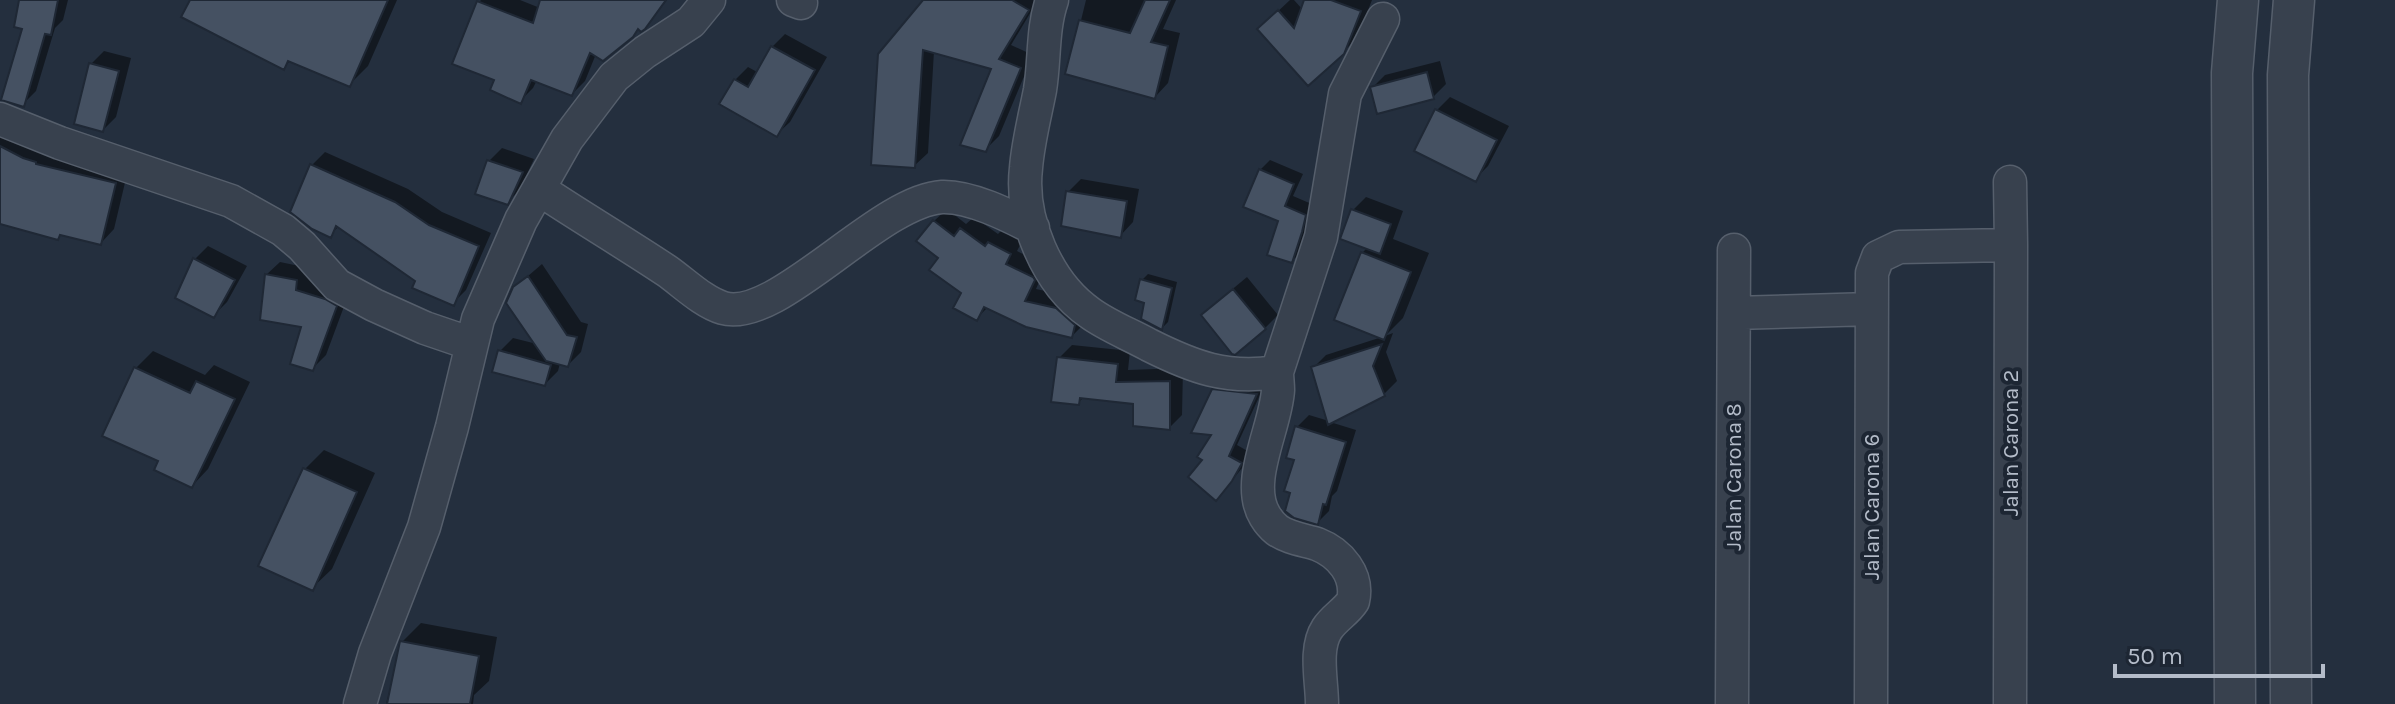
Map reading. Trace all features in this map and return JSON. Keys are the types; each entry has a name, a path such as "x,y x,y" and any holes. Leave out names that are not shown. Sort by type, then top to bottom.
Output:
{"street":[{"path":"1052,0 1046,20 1043,72 1025,170 1026,204 1054,276 1087,311 1183,362 1233,375 1277,372"},
{"path":"2235,704 2232,73 2238,0"},
{"path":"2291,704 2288,75 2294,0"},
{"path":"360,704 375,653 424,527 478,319 521,220 567,139 614,77 691,22 706,1"},
{"path":"1322,704 1322,637 1353,601 1354,585 1347,568 1326,548 1278,531 1271,524 1260,507 1258,484 1278,390 1277,372 1321,237 1345,94 1383,19"},
{"path":"0,119 60,143 231,201 293,238 337,285 425,328 472,344"},
{"name":"Jalan Carona 2","path":"2010,182 2010,704"},
{"path":"539,189 710,301 734,310 756,304 798,281 864,234 923,200 943,197 962,199 1033,228"},
{"name":"Jalan Carona 6","path":"1871,704 1872,273 1878,257 1899,247 2011,245"},
{"name":"Jalan Carona 8","path":"1732,704 1734,250"},
{"path":"1734,313 1871,309"}],"building":[{"path":"19,0 58,0 51,35 45,34 24,107 1,100 22,29 14,27"},
{"path":"190,0 388,0 350,87 288,61 284,70 181,17"},
{"path":"540,0 666,0 645,29 641,32 638,29 633,37 603,61 590,53 572,96 531,80 521,104 490,90 494,80 452,64 477,1 533,23"},
{"path":"923,0 1012,0 1029,10 999,59 1021,68 986,152 960,145 991,69 923,50 915,168 871,165 878,54"},
{"path":"1145,0 1170,0 1151,42 1168,46 1155,99 1065,74 1079,20 1130,33"},
{"path":"1304,0 1331,0 1361,11 1344,54 1308,86 1257,29 1278,10 1294,28"},
{"path":"771,46 815,70 777,137 719,104 734,79 748,87"},
{"path":"89,63 119,71 103,132 74,124"},
{"path":"1427,72 1434,99 1377,114 1370,87"},
{"path":"1435,109 1497,140 1476,182 1414,151"},
{"path":"0,146 36,164 116,183 101,245 60,235 58,240 0,224"},
{"path":"487,160 523,172 508,205 475,194"},
{"path":"310,164 395,202 429,225 479,246 454,306 412,288 415,281 336,226 331,238 312,229 290,212"},
{"path":"1259,169 1294,184 1285,206 1306,215 1292,263 1267,255 1278,221 1243,207"},
{"path":"1066,191 1127,201 1121,238 1061,226"},
{"path":"1351,209 1391,224 1380,254 1340,239"},
{"path":"933,220 954,236 960,228 985,246 988,242 1011,254 1006,264 1035,280 1025,301 1056,308 1075,325 1072,338 1026,327 984,307 977,321 953,308 961,293 929,270 938,258 916,241"},
{"path":"1361,252 1411,272 1384,340 1334,320"},
{"path":"193,258 235,280 214,318 175,298"},
{"path":"265,274 297,280 296,290 337,306 313,371 290,364 301,327 260,320"},
{"path":"528,276 567,335 577,337 568,367 546,361 506,303 513,287"},
{"path":"1140,279 1172,288 1162,330 1141,319 1144,303 1135,300"},
{"path":"1233,289 1266,329 1235,355 1201,315"},
{"path":"1382,344 1373,366 1385,396 1328,425 1311,367"},
{"path":"498,350 551,365 545,386 492,372"},
{"path":"1057,357 1118,364 1116,382 1170,381 1170,430 1133,426 1133,404 1080,398 1079,405 1051,402"},
{"path":"134,367 190,393 196,381 235,399 192,488 154,470 158,461 102,436"},
{"path":"1212,389 1257,394 1229,456 1242,463 1216,501 1188,477 1202,460 1197,457 1211,435 1191,433"},
{"path":"1295,426 1346,442 1318,525 1294,518 1285,511 1290,493 1284,491 1294,460 1286,458"},
{"path":"303,468 357,492 313,591 258,566"},
{"path":"400,641 479,656 470,704 387,704"}]}
